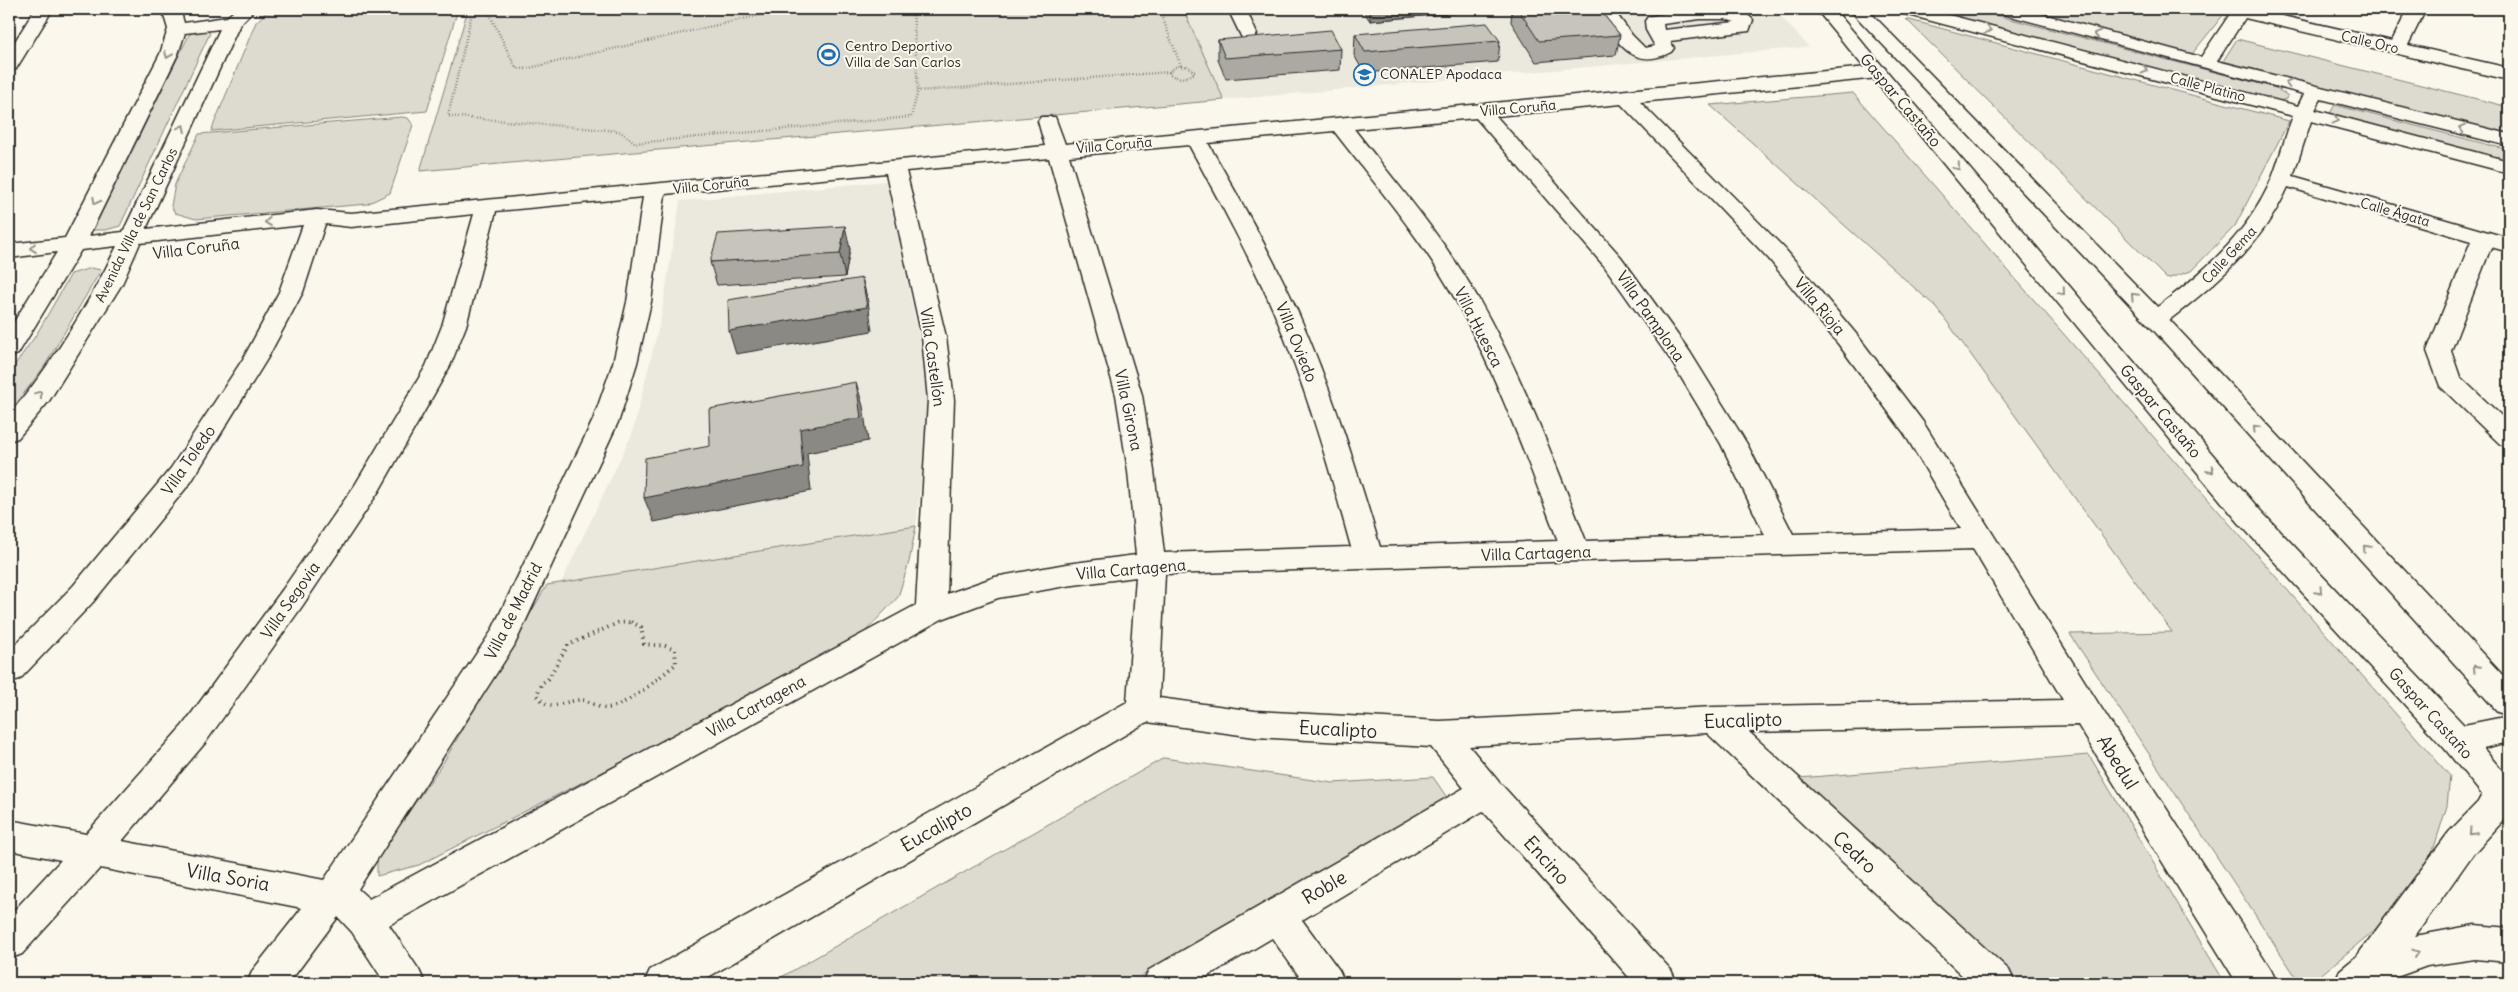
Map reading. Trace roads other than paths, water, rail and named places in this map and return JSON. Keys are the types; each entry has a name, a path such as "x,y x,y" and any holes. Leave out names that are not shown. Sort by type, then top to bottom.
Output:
{"street":[{"path":"9,65 44,9"},
{"path":"9,349 74,243 162,69 177,29 171,9"},
{"path":"1238,9 1248,34"},
{"path":"1604,9 1638,52 1658,52 1665,48 1660,37"},
{"name":"Gaspar Castaño","path":"1825,9 2249,516 2457,740 2505,798"},
{"name":"Gaspar Castaño","path":"1858,9 2156,319 2509,704"},
{"name":"Calle Platino","path":"1907,9 2509,167"},
{"name":"Calle Platino","path":"2005,9 2206,64 2317,90 2509,140"},
{"path":"2397,48 2417,9"},
{"path":"2206,64 2238,10"},
{"name":"Calle Oro","path":"2238,10 2509,74"},
{"path":"177,29 239,15"},
{"name":"Avenida Villa de San Carlos","path":"9,432 40,395 110,284 239,15"},
{"name":"Villa Coruña","path":"9,270 124,256 351,220 896,166 1626,98 1878,72"},
{"name":"Calle Gema","path":"2156,319 2198,288 2230,257 2257,225 2282,179 2303,112 2317,90"},
{"name":"Villa Rioja","path":"1626,98 1777,254 1848,340 1914,428 1982,539"},
{"name":"Villa Pamplona","path":"1481,111 1613,262 1681,357 1734,444 1784,545"},
{"name":"Villa Girona","path":"1048,121 1102,299 1128,395 1141,470 1151,564 1143,709"},
{"name":"Villa Huesca","path":"1340,125 1426,236 1465,296 1518,403 1576,552"},
{"name":"Villa Oviedo","path":"1195,138 1269,276 1306,362 1339,453 1369,559"},
{"name":"Villa Castellón","path":"896,166 934,337 941,400 931,611"},
{"name":"Calle Ágata","path":"2282,179 2509,245"},
{"name":"Villa de Madrid","path":"266,983 333,896 503,638 606,420 625,363 639,302 655,190"},
{"name":"Villa Segovia","path":"9,942 92,852 194,734 293,597 365,491 438,366 454,326 487,206"},
{"name":"Villa Coruña","path":"9,251 133,236 314,225"},
{"name":"Villa Toledo","path":"9,670 83,594 181,475 255,359 291,292 314,225"},
{"path":"2483,238 2439,351 2448,380 2509,438"},
{"name":"Villa Cartagena","path":"365,920 931,611 995,588 1066,575 1151,564 1369,559 1982,539"},
{"name":"Abedul","path":"1982,539 2087,712 2258,983"},
{"name":"Eucalipto","path":"663,983 1143,709 1256,724 1440,734 1714,720 2087,712"},
{"name":"Cedro","path":"1714,720 1996,983"},
{"path":"2457,740 2509,729"},
{"name":"Encino","path":"1440,734 1487,792 1658,983"},
{"name":"Roble","path":"1162,983 1487,792"},
{"path":"2361,975 2462,843 2505,798"},
{"name":"Villa Soria","path":"9,836 333,896 345,900 365,920 406,983"},
{"path":"1277,914 1326,983"},
{"path":"2361,975 2427,949 2475,942 2509,945"}],"place":[{"name":"Centro Deportivo Villa de San Carlos","path":"829,54"},
{"name":"CONALEP Apodaca","path":"1364,74"}]}
